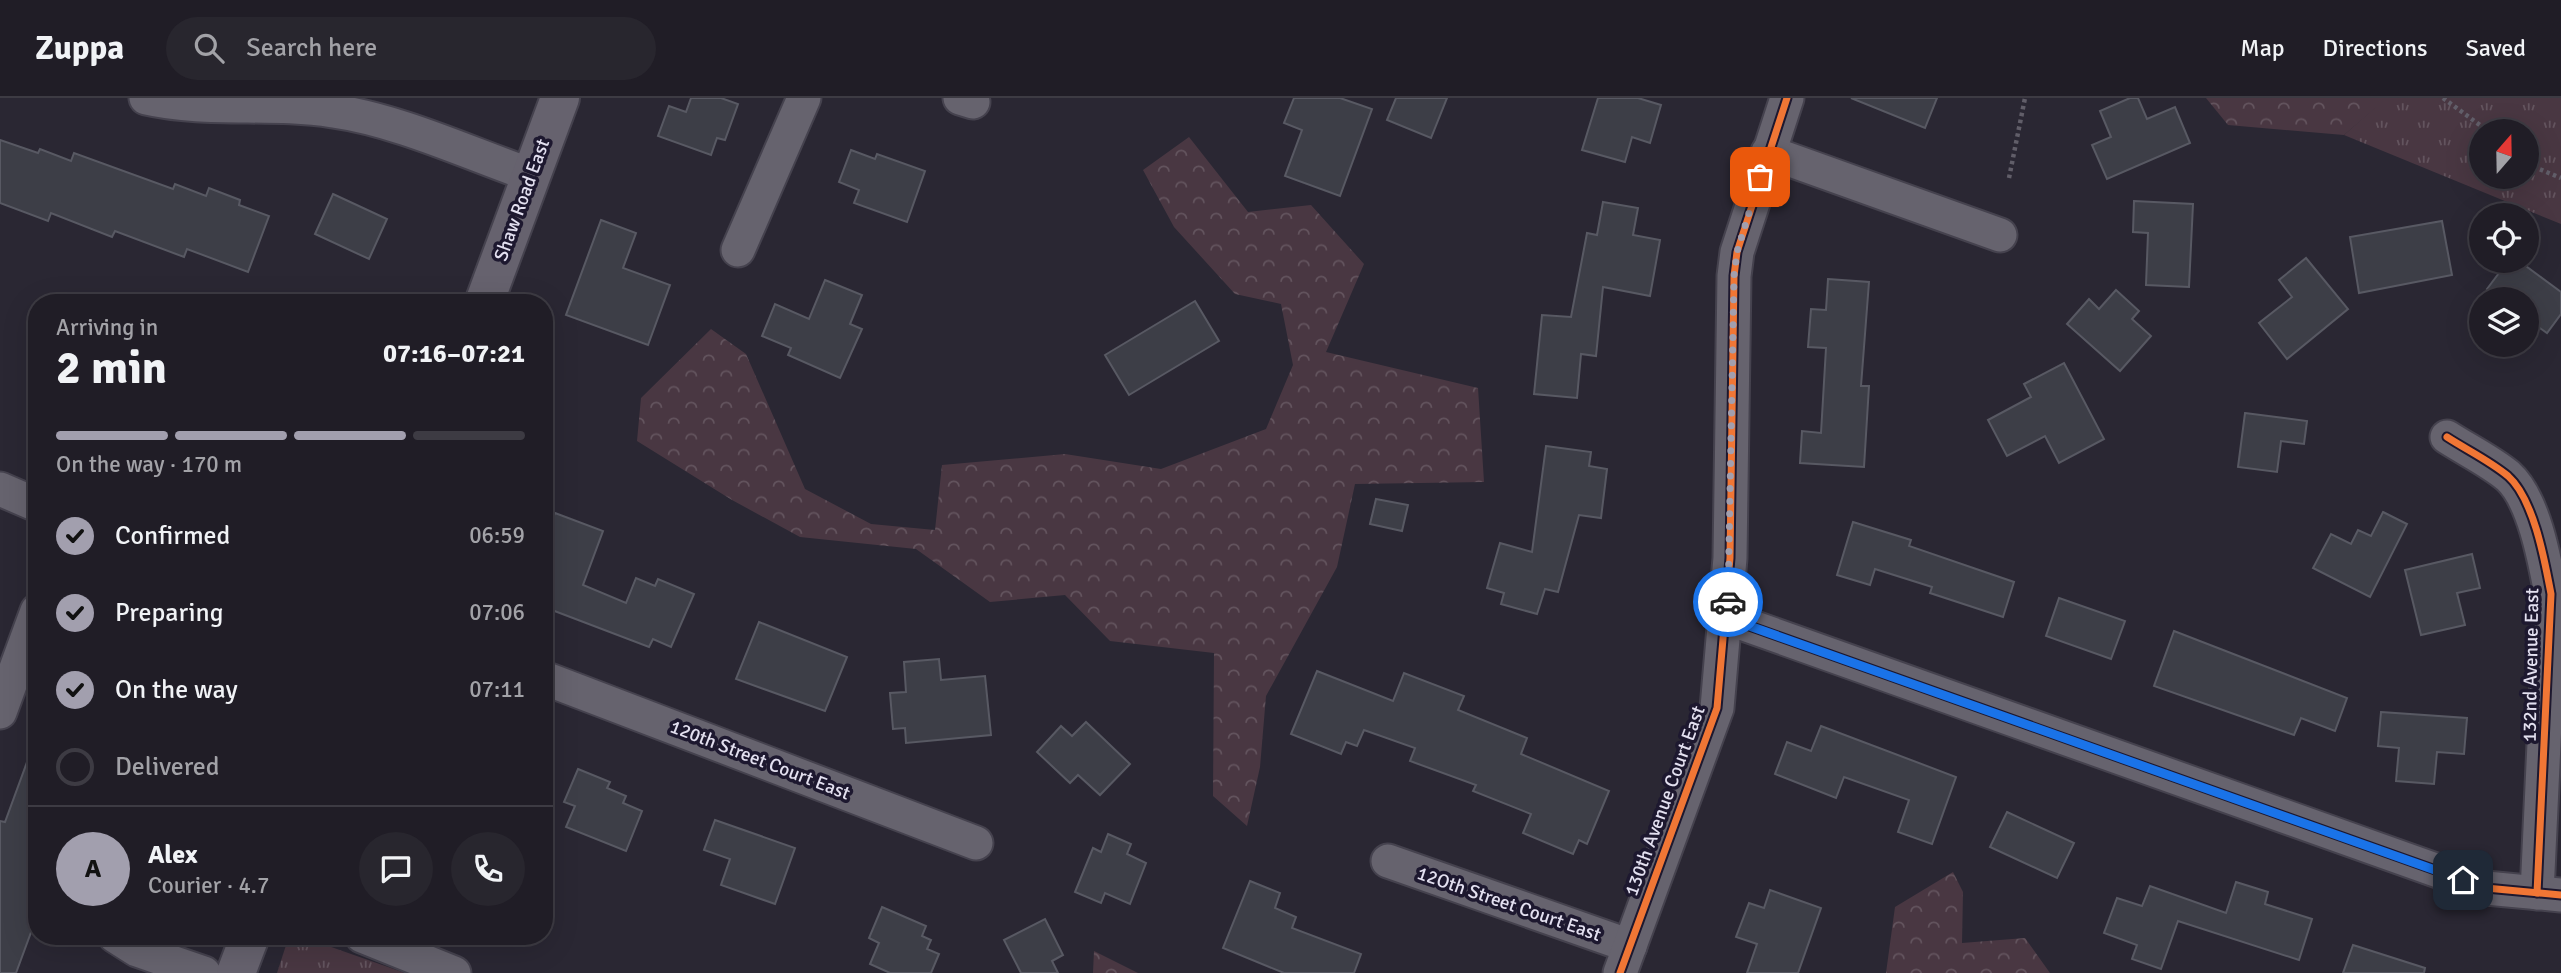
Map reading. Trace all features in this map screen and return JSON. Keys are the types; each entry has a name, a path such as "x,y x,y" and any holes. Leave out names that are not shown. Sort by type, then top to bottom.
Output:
{"main road":[{"name":"Shaw Road East","path":"487,294 560,98"},
{"path":"236,973 247,945"}],"street":[{"path":"146,98 211,106 286,105 336,111 385,124 531,175"},
{"path":"738,250 804,98"},
{"name":"130th Avenue Court East","path":"1625,960 1717,708 1727,618 1730,558 1734,276 1737,252 1787,98"},
{"path":"1768,152 2000,236"},
{"name":"132nd Avenue East","path":"2447,437 2510,478 2530,514 2543,547 2551,594 2549,894"},
{"path":"0,489 28,501"},
{"path":"1727,618 2486,888 2549,894"},
{"path":"0,712 28,636"},
{"name":"120th Street Court East","path":"553,681 976,843"},
{"name":"12Oth Street Court East","path":"1388,861 1625,960"},
{"path":"128,945 204,973"},
{"path":"384,945 453,973"}],"path":[{"path":"2009,178 2025,98"},
{"path":"2443,98 2472,119"},
{"path":"2539,169 2561,177"}],"green space":[{"path":"2206,98 2386,99 2344,135 2228,125"},
{"path":"2386,98 2561,98 2561,224 2539,215 2539,203 2510,203 2476,189 2539,189 2539,119 2469,119 2469,186 2344,135"},
{"path":"1189,137 1248,212 1311,205 1364,264 1326,352 1478,388 1484,482 1355,484 1337,567 1266,696 1260,767 1247,826 1213,796 1214,653 1110,641 1065,595 990,602 916,549 800,537 732,500 637,441 641,398 711,329 746,354 805,489 871,524 935,530 942,465 1065,454 1161,469 1266,429 1293,365 1281,304 1235,294 1174,227 1143,170"},
{"path":"1953,872 1963,892 1962,943 2025,938 2050,973 1886,973 1895,907"},
{"path":"286,945 326,945 405,973 277,973"},
{"path":"1094,951 1138,973 1093,973"}],"building":[{"path":"691,98 721,98 738,104 725,140 717,138 711,155 658,136 669,106 686,112"},
{"path":"1294,98 1340,98 1372,109 1340,196 1285,176 1302,130 1284,123"},
{"path":"1396,98 1447,98 1431,138 1387,120"},
{"path":"1598,98 1638,98 1661,105 1650,143 1632,137 1625,162 1582,150"},
{"path":"1851,98 1937,98 1925,128"},
{"path":"2130,98 2138,98 2147,119 2175,107 2190,143 2107,179 2092,145 2111,137 2100,111"},
{"path":"0,140 38,153 40,149 71,161 74,153 173,189 175,184 206,196 209,188 240,200 239,205 269,216 248,272 187,249 184,257 115,231 112,237 51,213 48,221 0,203"},
{"path":"851,150 875,159 877,154 925,171 907,222 854,203 859,190 839,182"},
{"path":"333,194 387,219 369,259 315,234"},
{"path":"2134,201 2193,204 2189,287 2146,285 2148,233 2133,232"},
{"path":"1603,202 1638,208 1633,235 1660,240 1650,296 1603,287 1596,356 1581,354 1577,398 1534,394 1542,315 1571,317 1587,233 1597,235"},
{"path":"601,220 636,233 623,268 670,285 648,345 566,315"},
{"path":"2442,221 2452,275 2359,293 2350,237"},
{"path":"2306,258 2348,309 2287,359 2259,323 2292,297 2279,280"},
{"path":"2499,273 2535,273 2561,292 2561,314 2547,333 2539,327 2539,287 2488,287"},
{"path":"1828,279 1869,282 1861,386 1869,386 1864,467 1800,463 1802,431 1821,433 1826,348 1808,347 1811,309 1826,310"},
{"path":"825,280 862,295 850,324 862,329 840,378 788,355 791,348 762,336 775,304 809,319"},
{"path":"2116,290 2139,311 2132,319 2151,336 2120,371 2067,324 2089,299 2099,309"},
{"path":"1195,301 1219,341 1129,395 1105,355"},
{"path":"2064,363 2104,439 2059,463 2045,436 2007,456 1988,420 2031,397 2024,384"},
{"path":"2245,413 2307,421 2304,444 2281,441 2277,472 2238,467"},
{"path":"1546,446 1591,452 1589,466 1607,469 1601,518 1579,515 1558,592 1545,589 1537,614 1501,604 1504,593 1487,588 1500,543 1532,552"},
{"path":"1376,499 1408,505 1402,531 1370,524"},
{"path":"2383,512 2407,524 2370,597 2313,568 2331,534 2351,544 2358,530 2371,536"},
{"path":"555,513 603,531 583,585 626,603 636,578 655,586 658,579 694,594 671,647 653,639 649,647 553,610"},
{"path":"1853,522 1911,540 1909,546 2014,582 2003,617 1930,593 1932,587 1875,569 1870,585 1837,575"},
{"path":"2472,554 2480,588 2457,593 2465,625 2421,635 2405,570"},
{"path":"2059,598 2125,621 2111,659 2046,636"},
{"path":"759,622 847,657 825,711 736,679"},
{"path":"2174,631 2347,698 2335,731 2301,718 2294,735 2154,686"},
{"path":"939,659 941,680 985,676 991,735 906,743 905,728 893,729 890,693 906,692 904,662"},
{"path":"1317,671 1393,701 1404,673 1464,696 1458,710 1527,738 1521,754 1609,791 1587,844 1579,840 1573,854 1523,833 1531,814 1473,791 1476,785 1410,761 1415,748 1364,730 1357,746 1346,742 1341,754 1291,734"},
{"path":"2381,712 2467,718 2464,754 2437,752 2434,784 2396,781 2399,748 2378,746"},
{"path":"1086,722 1130,764 1100,795 1078,775 1070,783 1037,752 1061,726 1072,736"},
{"path":"1821,726 1956,777 1932,844 1898,832 1909,800 1844,777 1836,798 1775,774 1787,742 1811,751"},
{"path":"28,759 28,940 16,973 0,973 0,821 5,822"},
{"path":"578,769 610,782 607,788 626,796 623,803 642,811 626,851 566,827 575,806 564,802"},
{"path":"2007,812 2074,843 2057,878 1990,847"},
{"path":"715,820 795,848 775,904 721,885 730,859 704,850"},
{"path":"1108,834 1131,844 1127,854 1146,863 1130,904 1105,893 1101,903 1075,892 1093,848 1101,852"},
{"path":"1250,881 1280,893 1275,908 1296,917 1292,928 1361,954 1354,973 1284,973 1223,948"},
{"path":"2236,882 2268,892 2265,904 2312,919 2299,960 2178,921 2161,969 2132,959 2137,945 2104,933 2117,898 2142,906 2150,886 2226,913"},
{"path":"1770,890 1821,908 1798,973 1747,973 1757,944 1736,937 1749,903 1764,908"},
{"path":"882,907 926,926 922,936 931,940 927,949 939,954 931,973 890,973 870,964 879,943 869,938"},
{"path":"1045,919 1063,955 1052,961 1058,973 1021,973 1004,940"},
{"path":"2353,945 2425,968 2424,973 2343,973"}],"cycle path":[{"path":"1620,973 1717,708 1730,558 1734,276 1737,252 1787,98"},
{"path":"2447,437 2486,460 2517,486 2537,532 2551,594 2537,893"},
{"path":"1727,618 2486,888 2561,895"}],"way so far":[{"path":"1728,602 1734,276 1737,252 1760,177"}],"route":[{"path":"1728,602 1727,618 2463,880"}]}
